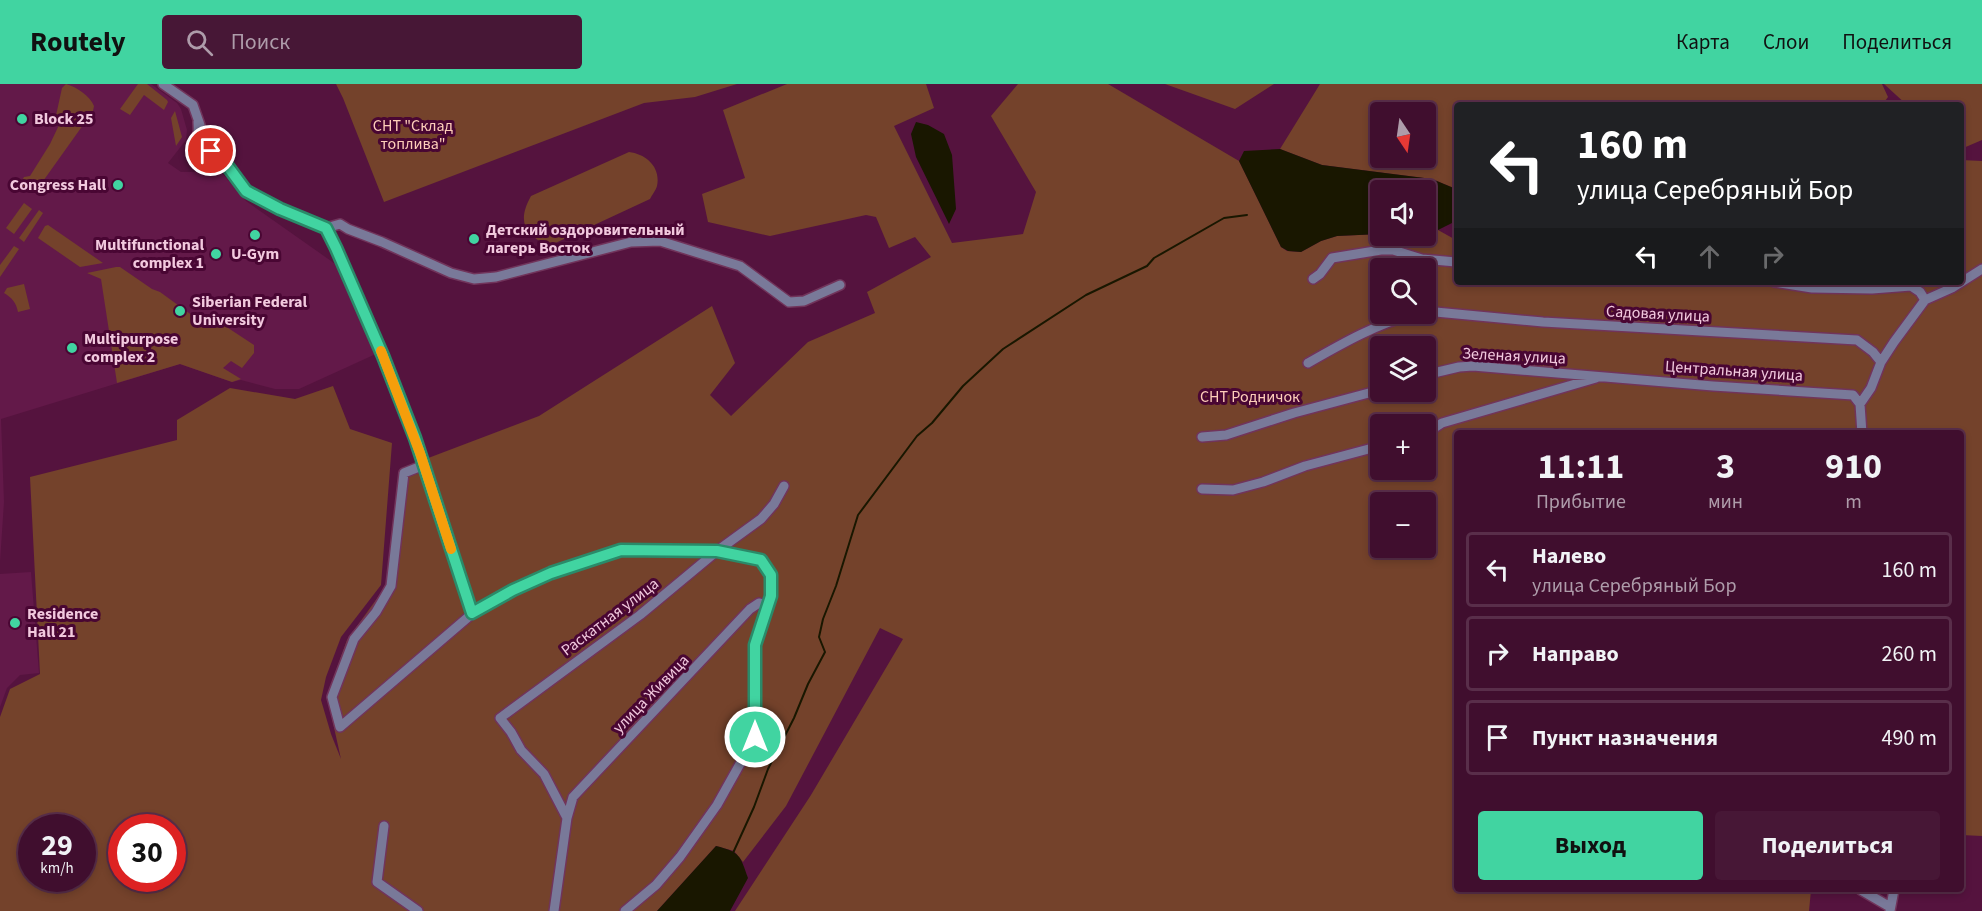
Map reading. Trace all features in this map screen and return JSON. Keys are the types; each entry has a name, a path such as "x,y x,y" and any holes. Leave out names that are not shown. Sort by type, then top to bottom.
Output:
{"street":[{"path":"163,84 193,105 198,121 210,142 246,191 280,209 326,228 340,224 451,273 474,279 496,277 631,242 660,241 741,266 789,302 804,301 840,285"},
{"path":"198,121 196,138 192,147 194,153 223,160"},
{"path":"196,138 203,137 210,142 211,151 206,156"},
{"path":"326,228 383,356 424,465 472,613"},
{"path":"1313,279 1320,274 1332,258 1381,250 1393,250 1422,259 1454,262"},
{"path":"1964,280 1982,269"},
{"path":"1793,285 1812,288 1872,289 1911,286 1920,292 1925,300"},
{"path":"1862,430 1860,404 1871,388 1881,362 1894,342 1925,300 1957,285"},
{"name":"Садовая улица","path":"1436,313 1543,322 1857,340 1873,352 1881,362"},
{"path":"1308,363 1363,332 1383,324"},
{"name":"Зеленая улица","path":"1436,372 1473,366 1602,377"},
{"path":"1436,427 1442,423 1602,377"},
{"name":"Центральная улица","path":"1602,377 1852,395 1860,404"},
{"path":"1203,437 1226,435 1294,413 1370,393"},
{"path":"1202,489 1233,490 1263,482 1305,466 1370,449"},
{"path":"424,465 404,472 391,586 376,612 354,639 332,698 340,727 472,613 513,590 551,573 621,550 717,551 761,560 771,575 771,596 755,645 755,737 717,805 680,857 656,885 624,911"},
{"name":"Раскатная улица","path":"567,818 544,774 521,750 500,718 640,615 717,551 761,519 774,504 784,486"},
{"name":"улица Живица","path":"554,911 567,818 573,797 750,609 759,603 768,605"},
{"path":"384,826 377,882 418,911"},
{"path":"1864,892 1890,909 1894,892"}],"shaded area":[{"name":"Siberian Federal University","path":"0,84 151,84 177,103 187,130 186,140 168,163 181,172 221,172 246,201 341,268 378,353 299,389 275,389 241,380 232,382 180,364 1,419 4,502 0,562"},
{"path":"916,122 928,125 944,134 952,155 956,209 949,224 916,157 911,134"},
{"path":"1280,149 1322,165 1434,180 1370,180 1370,234 1337,236 1321,241 1301,252 1288,251 1281,247 1239,161 1244,151"},
{"path":"1436,181 1454,188 1454,222 1436,230"},
{"path":"31,572 39,673 20,675 7,688 0,707 0,574"},
{"path":"716,846 730,850 738,856 748,878 730,911 657,911"}],"green space":[{"path":"66,84 86,95 94,106 93,111 36,191 30,192 22,186 21,182 24,177 30,176 59,125 55,120 62,88"},
{"path":"138,84 147,84 167,100 164,110 144,95 130,115 120,109"},
{"name":"СНТ \"Склад топлива\"","path":"336,84 737,84 695,97 644,103 384,202"},
{"name":"СНТ Родничок","path":"787,84 926,84 934,108 894,126 952,243 1023,234 1036,192 991,116 1018,84 1108,84 1239,161 1281,247 1287,251 1301,252 1321,241 1337,236 1370,234 1370,246 1436,246 1436,230 1438,230 1454,239 1454,285 1964,285 1964,160 1982,161 1982,836 1964,835 1964,430 1454,430 1454,892 1811,892 1809,911 735,911 811,795 903,639 880,628 786,806 743,862 734,851 716,846 657,911 0,911 0,717 10,689 40,674 30,477 177,440 177,420 230,388 295,399 333,386 350,429 392,443 381,585 341,637 326,677 321,700 341,759 327,696 347,640 386,586 401,471 423,460 539,416 712,306 735,363 710,395 731,416 808,342 875,313 867,292 931,257 915,237 889,248 876,217 866,215 770,236 708,222 702,194 745,178 723,110"},
{"path":"1165,84 1274,84 1235,109"},
{"path":"1320,84 1882,84 1888,97 1884,102 1454,102 1454,188 1432,179 1322,165 1280,149"},
{"path":"1884,84 1982,84 1982,140 1964,148 1964,102 1904,102"},
{"path":"175,111 182,137 176,146 171,118"},
{"path":"629,152 641,155 651,163 657,173 657,186 650,199 549,246 540,242 529,232 525,226 524,213 531,196"},
{"path":"24,203 32,209 14,234 6,228"},
{"path":"39,210 43,213 24,242 19,238"},
{"path":"48,225 103,263 80,267 38,238"},
{"path":"14,246 19,249 0,277 0,265"},
{"path":"120,267 160,292 193,316 216,320 254,345 254,353 242,368 231,361 223,368 241,379 232,382 180,364 117,383 101,279 87,273"},
{"path":"24,284 30,309 18,312 13,301 4,293 7,288"}],"waterway":[{"path":"733,853 768,769 825,652 819,637 823,619 858,515 917,436 932,423 963,386 1003,349 1086,295 1147,266 1154,258 1224,218 1247,215"}],"slow traffic":[{"path":"381,351 420,453 451,549"}],"place":[{"name":"Block 25","path":"22,119"},
{"name":"Congress Hall","path":"118,185"},
{"name":"U-Gym","path":"255,235"},
{"name":"Детский оздоровительный лагерь Восток","path":"474,239"},
{"name":"Multifunctional complex 1","path":"216,254"},
{"name":"Siberian Federal University","path":"180,311"},
{"name":"Multipurpose complex 2","path":"72,348"},
{"name":"Residence Hall 21","path":"15,623"}],"route":[{"path":"211,151 212,145 246,191 280,209 326,228 383,356 415,438 472,613 513,590 551,573 621,550 717,551 761,560 771,575 771,596 755,645 755,737"}]}
